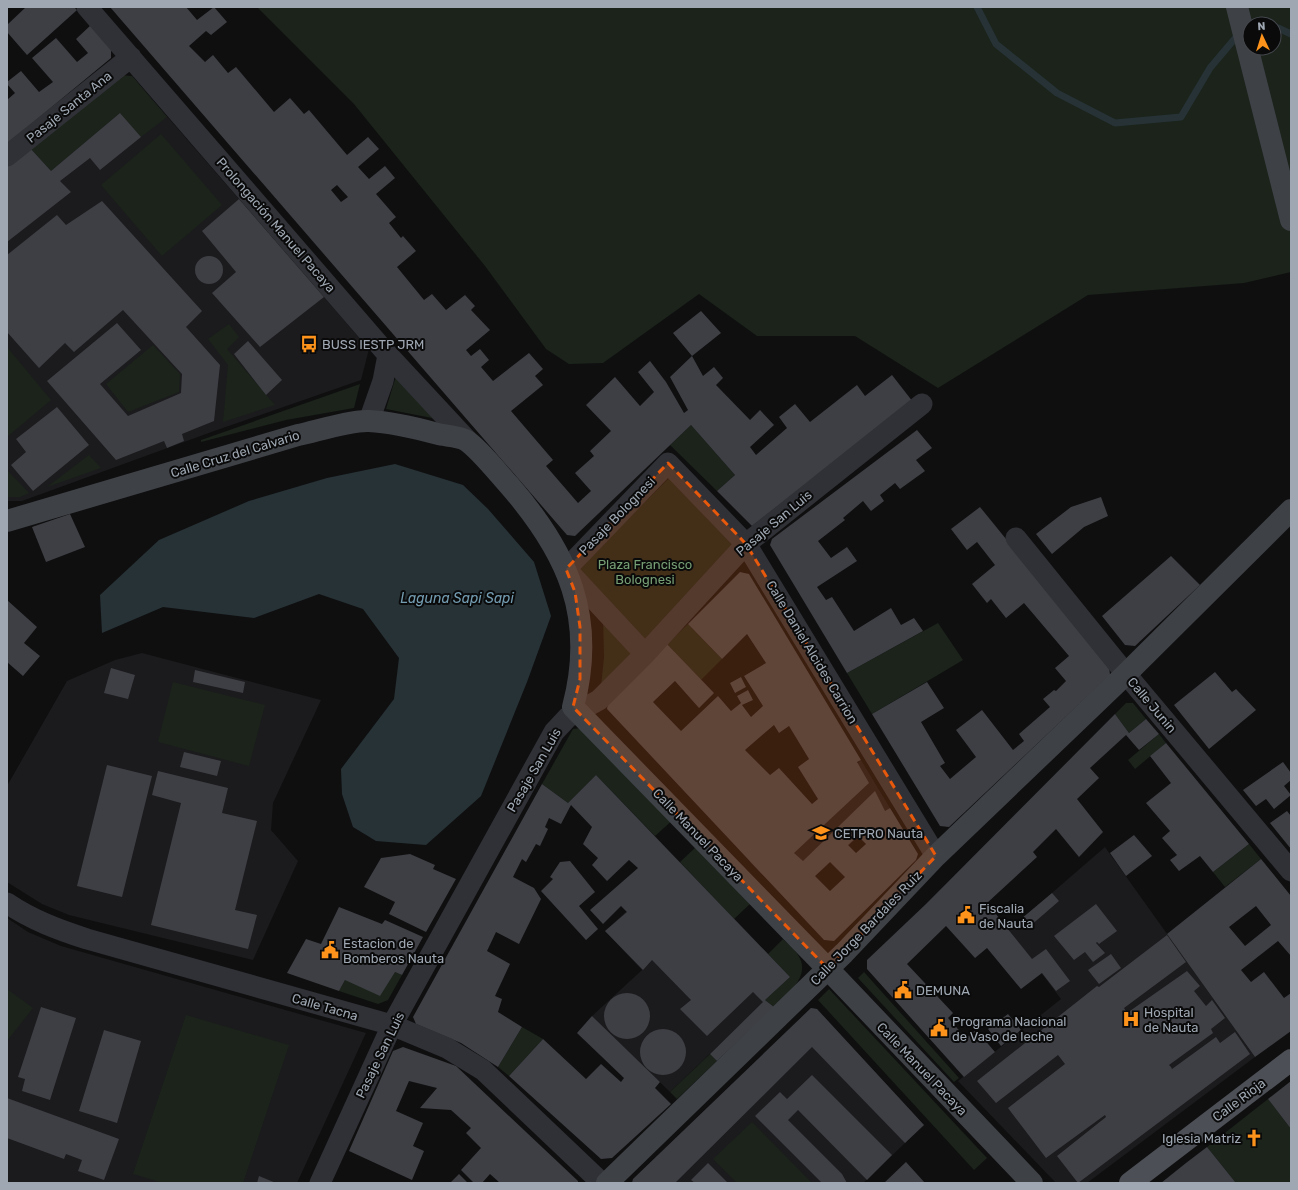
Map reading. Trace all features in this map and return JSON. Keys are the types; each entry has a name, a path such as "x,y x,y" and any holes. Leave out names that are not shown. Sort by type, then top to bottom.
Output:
{"main road":[{"name":"Calle Rioja","path":"1130,1183 1291,1060"}],"street":[{"name":"Prolongación Manuel Pacaya","path":"87,7 388,355 467,440"},
{"path":"1238,7 1291,220"},
{"name":"Pasaje Santa Ana","path":"7,156 131,57"},
{"path":"369,421 383,381 388,355"},
{"name":"Pasaje San Luis","path":"320,1183 392,1025 554,732 568,717 599,700 645,654 746,544 922,404"},
{"name":"Calle Cruz del Calvario","path":"7,521 298,435 369,421 415,428 467,440"},
{"path":"467,440 528,508 548,535 566,569 575,592 580,627 580,679 573,707 577,711"},
{"name":"Calle Daniel Alcides Carrion","path":"668,463 746,544 936,856"},
{"name":"Pasaje Bolognesi","path":"566,569 668,463"},
{"name":"Calle Jorge Bardales Ruiz","path":"607,1183 828,969 936,856 1126,674 1291,510"},
{"name":"Calle Junin","path":"1016,538 1126,674 1291,871"},
{"path":"566,569 645,654"},
{"name":"Calle Manuel Pacaya","path":"577,711 828,969 1032,1183"},
{"name":"Calle Tacna","path":"7,903 21,913 50,926 87,939 392,1025 447,1048 483,1070 602,1183"}],"highlighted area":[{"path":"668,463 746,544 936,856 828,969 573,707 580,679 580,627 575,592 566,569"}],"shaded area":[{"path":"132,76 369,349 361,380 217,430 22,501 7,501 7,167"},
{"path":"142,653 321,700 273,803 271,830 298,861 253,960 69,915 42,904 7,882 7,786 67,681 115,660"},
{"name":"CETPRO Nauta","path":"861,760 890,808 788,901 750,862"},
{"name":"Hospital de Nauta","path":"1105,847 1255,1057 1087,1183 1056,1183 958,1081 1061,999 1009,930"},
{"path":"680,862 790,977 670,1092 592,1016 642,970 605,931"},
{"path":"7,918 28,932 61,946 366,1033 297,1183 7,1183"},
{"path":"811,1008 817,1009 924,1125 863,1183 632,1183 633,1179"}],"green space":[{"path":"257,7 1291,7 1291,272 1244,283 1088,295 938,388 855,336 757,336 699,294 603,363 569,364 546,349 485,266 354,104"},
{"path":"121,75 132,76 167,117 141,137 120,113 51,171 30,148"},
{"path":"161,134 222,205 162,256 101,185"},
{"path":"229,324 239,337 227,349 275,405 223,422 228,365 208,339"},
{"path":"153,345 180,374 179,392 128,412 106,384"},
{"path":"7,347 51,400 7,437"},
{"path":"396,376 437,419 386,409"},
{"path":"360,384 354,408 286,420 201,442 201,440"},
{"path":"691,425 735,475 717,491 670,445"},
{"path":"89,455 101,468 47,487"},
{"path":"7,470 29,493 20,497 7,497"},
{"name":"Plaza Francisco Bolognesi","path":"671,476 739,541 647,644 575,572"},
{"path":"603,621 635,654 601,686 604,657"},
{"path":"938,623 963,660 872,714 847,673"},
{"path":"688,624 722,659 701,680 667,644"},
{"path":"173,682 265,705 249,766 158,742"},
{"path":"1126,703 1133,703 1146,719 1129,733 1115,714"},
{"path":"587,727 675,818 655,836 596,775 568,803 542,784 573,729"},
{"path":"1159,734 1166,743 1135,769 1128,760"},
{"path":"1249,844 1261,859 1225,887 1213,872"},
{"path":"696,847 750,904 734,919 680,862"},
{"path":"783,939 797,953 802,963 802,970 796,984 774,1007 765,1000 790,977 768,954"},
{"path":"395,972 402,975 388,1000 378,1004 339,991 345,980"},
{"path":"864,972 959,1078 954,1082 858,978"},
{"path":"7,989 33,1008 7,1041"},
{"path":"829,989 987,1158 974,1170 818,1000"},
{"path":"186,1015 289,1045 243,1183 163,1183 133,1174"},
{"path":"522,1027 543,1039 509,1076 498,1067"},
{"path":"710,1054 717,1061 677,1099 670,1092"},
{"name":"Iglesia Matriz","path":"1268,1099 1291,1129 1291,1183 1236,1183 1207,1147"},
{"path":"752,1122 812,1183 737,1183 713,1159"}],"water":[{"name":"Laguna Sapi Sapi","path":"395,464 463,485 488,509 534,562 551,616 527,682 481,796 426,845 376,841 353,827 342,794 341,769 394,699 399,658 363,609 319,594 254,618 163,607 102,633 100,595 159,540 249,501 327,478"}],"building":[{"path":"26,7 74,7 77,10 27,55 7,32 7,25"},
{"path":"110,7 186,7 197,20 214,7 227,22 211,35 206,31 189,46 205,62 213,55 228,73 236,67 274,112 290,98 304,114 309,110 347,155 368,137 379,149 358,167 369,179 385,166 395,178 376,194 396,217 389,223 401,238 403,236 416,251 397,267 424,300 432,294 446,310 465,295 475,306 471,310 490,330 466,350 471,356 480,349 489,360 481,367 493,381 529,353 543,369 535,376 543,385 511,411 553,460 546,466 578,503 591,491 575,473 594,456 590,451 611,431 586,405 615,377 640,406 654,392 638,372 650,361 666,382 684,413 688,410 670,377 692,356 703,376 714,367 723,378 716,385 750,420 760,410 774,425 750,447 756,455 787,428 779,417 795,404 810,422 857,385 865,396 892,375 913,402 752,526 717,491 735,475 691,425 575,536 567,535","holes":["337,185 348,197 341,202 331,190"]},
{"path":"91,25 111,48 111,58 7,144 7,100 15,93 7,82 21,71 39,92 53,82 32,58 56,38 77,62 88,53 76,39"},
{"path":"120,113 141,137 100,170 90,158 60,181 71,192 7,242 7,167 30,148 51,171"},
{"path":"239,199 324,297 260,347 212,293 236,272 202,231"},
{"path":"102,201 202,311 186,327 220,365 214,421 182,434 184,441 167,448 164,441 116,460 47,381 117,323 141,350 100,384 128,416 181,393 182,374 123,310 74,352 65,343 39,368 7,332 7,255 57,215 66,225"},
{"path":"209,256 219,260 223,270 219,280 209,284 199,280 195,270 199,260"},
{"path":"701,311 721,333 692,356 673,333"},
{"path":"248,341 282,380 266,395 234,354"},
{"path":"57,407 89,445 33,491 11,465 26,452 16,439"},
{"path":"917,430 932,448 916,460 925,471 900,489 895,483 880,495 884,501 871,511 863,501 843,518 845,520 818,541 831,558 847,547 857,561 817,587 826,600 832,597 854,631 891,608 901,625 914,618 923,631 847,673 770,545 772,539"},
{"path":"1101,497 1108,516 1084,527 1052,554 1036,534 1071,507"},
{"path":"980,507 1109,666 1110,675 949,827 940,826 872,714 927,682 944,708 921,722 945,763 940,766 950,779 976,757 956,730 982,710 1013,750 1024,741 1019,734 1050,707 1043,699 1054,690 1056,691 1066,681 1055,668 1069,656 1024,603 1006,618 991,599 987,603 972,584 995,565 977,542 967,550 951,529"},
{"path":"70,514 85,547 46,562 32,527"},
{"path":"1171,556 1200,585 1135,646 1125,645 1102,616"},
{"path":"740,572 749,574 861,760 857,762 869,783 794,853 803,861 875,791 885,811 890,808 918,854 916,860 834,941 824,940 607,709 608,703 667,644 714,693 699,708 675,681 653,702 681,731 718,696 731,711 741,703 737,696 748,690 753,700 742,705 751,717 763,706 744,676 766,663 747,634 722,659 688,624","holes":["774,725 779,733 789,726 809,759 798,767 818,799 812,804 779,768 770,775 745,750","858,836 866,844 856,853 848,845","830,862 845,877 830,891 815,876"]},
{"path":"7,600 37,627 24,643 40,656 23,676 7,662"},
{"path":"111,668 135,675 128,699 104,693"},
{"path":"195,670 245,682 243,693 193,682"},
{"path":"1215,672 1232,692 1236,689 1256,710 1209,749 1174,705"},
{"path":"741,677 746,687 735,693 730,683"},
{"path":"1115,714 1129,733 1146,719 1159,734 1139,750 1126,735 1090,768 1099,778 1077,799 1103,832 1079,857 1056,829 1033,852 1037,857 987,903 1032,959 1046,949 1070,981 1056,991 1042,973 1021,989 987,948 975,958 946,926 907,964 953,1013 948,1018 966,1038 976,1030 995,1052 964,1077 867,969 867,960 926,904"},
{"path":"1166,743 1249,844 1213,872 1200,856 1179,871 1170,860 1177,855 1162,838 1170,831 1146,803 1171,783 1150,756"},
{"path":"184,752 221,761 217,776 180,767"},
{"path":"1283,762 1291,773 1291,780 1284,786 1291,795 1274,809 1266,799 1256,806 1243,790"},
{"path":"107,765 152,776 122,897 77,886"},
{"path":"158,771 228,788 222,813 257,821 235,910 257,915 248,949 151,925 181,803 152,795"},
{"path":"596,775 790,977 765,1000 774,1007 717,1061 710,1054 763,1002 753,992 707,1036 680,1009 691,1000 652,960 643,970 605,931 627,912 621,906 603,924 590,910 638,868 629,860 607,881 592,865 598,858 583,844 592,827 571,805 561,824 549,818 545,827 548,829 540,846 536,844 526,862 522,859 513,877 534,888 541,899 519,944 496,932 487,951 510,964 495,996 502,999 498,1012 522,1027 498,1067 461,1043 416,1024 413,1017 542,784 568,803"},
{"path":"1287,811 1291,816 1291,849 1270,823"},
{"path":"1134,835 1152,856 1126,876 1110,853"},
{"path":"410,854 435,865 433,869 456,879 426,932 389,914 395,902 364,887 381,858"},
{"path":"1261,859 1291,896 1291,956 1278,941 1241,970 1251,982 1264,972 1284,998 1291,993 1291,1031 1255,1057 1167,934","holes":["1256,906 1271,925 1245,946 1229,927"]},
{"path":"570,861 595,892 579,906 598,929 586,940 541,891 553,879 550,877 560,862"},
{"path":"1052,893 1059,901 1029,927 1021,919"},
{"path":"1096,904 1117,931 1099,944 1097,942 1096,943 1105,953 1093,962 1085,952 1074,960 1054,936"},
{"path":"339,907 382,924 385,920 423,937 402,975 395,972 380,996 345,980 339,991 287,973 306,939 321,944"},
{"path":"1167,935 1186,962 1124,1008 1127,1013 1187,971 1200,986 1194,991 1206,1006 1212,1000 1225,1018 1211,1029 1213,1033 1169,1065 1172,1069 1216,1037 1220,1043 1235,1032 1250,1054 1078,1183 1057,1156 1106,1117 1105,1115 1046,1158 1008,1108 1065,1064 1058,1055 996,1103 977,1081 1097,986 1099,987"},
{"path":"1111,954 1121,968 1099,984 1088,970"},
{"path":"627,993 640,997 646,1003 650,1016 646,1029 640,1035 627,1039 614,1035 608,1029 604,1016 608,1003 614,997"},
{"path":"41,1007 76,1018 50,1100 22,1091 25,1079 18,1077"},
{"path":"811,1008 817,1009 924,1125 905,1143 812,1047 675,1183 632,1183 633,1179"},
{"path":"1008,1014 1021,1030 1001,1046 988,1029"},
{"path":"592,1016 660,1082 655,1088 671,1104 612,1158 601,1159 509,1076 543,1039 586,1079 601,1064 621,1082 624,1078 577,1033"},
{"path":"663,1029 676,1033 682,1039 686,1052 682,1065 676,1071 663,1075 650,1071 644,1065 640,1052 644,1039 650,1033"},
{"path":"104,1030 141,1041 117,1123 79,1111"},
{"path":"403,1047 456,1066 578,1181 578,1183 500,1183 490,1174 482,1183 474,1183 461,1170 481,1148 466,1133 471,1128 451,1110 420,1108 437,1088 409,1081 396,1111 423,1123 413,1146 424,1151 412,1180 349,1151 393,1051"},
{"path":"812,1075 892,1155 867,1180 798,1110 788,1120 842,1174 847,1183 822,1183 755,1116 780,1092 787,1099"},
{"path":"1291,1081 1291,1129 1268,1099"},
{"path":"7,1098 119,1139 104,1180 78,1171 82,1160 66,1154 64,1159 7,1138"},
{"path":"1207,1147 1236,1183 1161,1183 1186,1163"},
{"path":"906,1162 925,1183 884,1183"},
{"path":"708,1163 728,1183 695,1183 691,1180"},
{"path":"459,1174 468,1183 450,1183"},
{"path":"259,1176 276,1183 257,1183"}],"waterway":[{"path":"977,7 996,44 1057,93 1115,123 1181,117 1210,68 1237,36 1240,35"},
{"path":"1282,30 1291,34"}],"place":[{"name":"BUSS IESTP JRM","path":"309,344"},
{"name":"CETPRO Nauta","path":"821,833"},
{"name":"Fiscalia de Nauta","path":"966,915"},
{"name":"Estacion de Bomberos Nauta","path":"330,950"},
{"name":"DEMUNA","path":"903,990"},
{"name":"Hospital de Nauta","path":"1131,1019"},
{"name":"Programa Nacional de Vaso de leche","path":"939,1028"},
{"name":"Iglesia Matriz","path":"1254,1138"}]}
